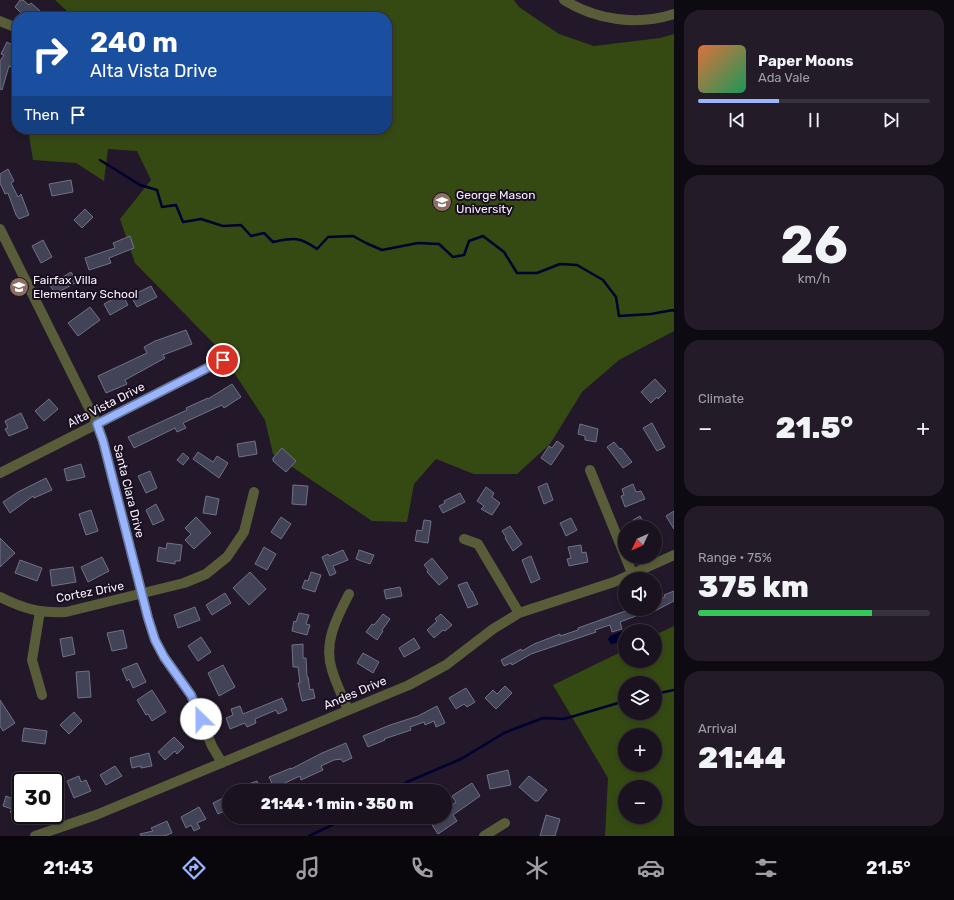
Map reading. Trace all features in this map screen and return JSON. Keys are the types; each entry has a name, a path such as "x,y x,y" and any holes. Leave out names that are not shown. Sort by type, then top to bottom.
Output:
{"street":[{"path":"564,0 586,12 617,20 650,20 674,14"},
{"path":"0,21 12,26"},
{"name":"Santa Clara Drive","path":"0,229 97,424 103,441 155,640 164,657 191,695 212,746 222,763"},
{"name":"Alta Vista Drive","path":"0,473 223,360"},
{"path":"590,470 632,572"},
{"name":"Cortez Drive","path":"0,597 30,610 40,612 66,612 191,581 206,574 220,563 234,548 244,532 254,492"},
{"path":"464,540 478,544 519,613"},
{"name":"Andes Drive","path":"635,572 648,568 674,555"},
{"name":"Andes Drive","path":"35,836 96,815 410,685 460,655 493,629 519,613 618,580"},
{"path":"348,710 332,670 329,645 334,626 349,594"},
{"path":"40,612 32,660 42,695"},
{"path":"484,836 505,823"}],"green space":[{"name":"George Mason University","path":"55,0 514,0 519,7 559,34 594,46 660,38 674,34 674,331 619,360 582,392 550,444 517,474 474,474 436,459 414,484 407,522 372,521 273,454 265,420 218,348 135,263 120,219 151,180 137,151 108,149 104,181 76,163 33,160 29,134 392,134 392,12 67,11"},
{"path":"674,626 674,836 605,836 608,778 553,685 618,653 618,668 662,668 662,632"}],"water":[{"path":"618,633 618,642 612,644 610,643 608,639 610,636"}],"building":[{"path":"20,0 23,0 29,5 31,3 41,12 20,12 15,7"},
{"path":"7,42 12,45 12,65 11,67 9,66 2,90 0,89 0,61 4,55 1,54"},
{"path":"8,169 14,181 11,183 18,197 21,194 29,215 19,219 16,215 8,193 5,194 0,183 0,174"},
{"path":"71,180 73,192 52,196 49,184"},
{"path":"85,209 93,217 82,228 74,220"},
{"path":"130,236 134,248 109,258 111,263 89,270 85,258 115,248 113,243"},
{"path":"43,240 52,257 41,263 32,246"},
{"path":"71,272 77,282 55,294 50,285"},
{"path":"151,286 157,297 137,307 131,296"},
{"path":"122,294 128,305 110,315 104,304"},
{"path":"90,307 100,320 78,336 68,323"},
{"path":"186,330 192,344 163,355 165,358 125,380 127,384 106,393 98,376 147,353 144,347 155,341"},
{"path":"655,379 666,391 658,399 657,397 651,403 641,392"},
{"path":"232,384 241,397 224,408 222,405 183,423 186,428 177,432 175,428 134,448 128,437 187,410 186,408 208,399"},
{"path":"49,399 58,409 44,421 35,411"},
{"path":"21,413 28,428 9,436 5,429 8,428 5,421"},
{"path":"652,423 665,447 657,451 643,428"},
{"path":"580,424 598,429 596,442 585,440 585,436 578,434"},
{"path":"255,441 257,454 239,457 237,444"},
{"path":"557,441 564,446 551,465 541,458 549,446 552,448"},
{"path":"614,442 632,462 623,468 607,447"},
{"path":"282,448 296,461 286,472 273,461 273,458"},
{"path":"198,452 213,462 217,456 228,463 219,478 193,459"},
{"path":"183,453 189,458 183,465 177,460"},
{"path":"81,464 85,477 67,481 64,469"},
{"path":"150,471 157,488 146,493 138,476"},
{"path":"46,478 52,490 34,498 33,496 10,513 3,502 18,492"},
{"path":"547,483 553,500 544,504 538,487"},
{"path":"633,484 636,492 641,491 645,499 625,507 621,496 624,495 622,489"},
{"path":"293,485 308,486 306,505 292,504"},
{"path":"486,487 494,493 492,497 500,503 492,515 481,509 484,506 477,501"},
{"path":"460,493 465,502 443,513 439,506 445,503 444,501"},
{"path":"206,496 219,499 216,515 203,513"},
{"path":"156,504 164,520 153,525 146,510"},
{"path":"91,510 98,531 86,535 79,514"},
{"path":"674,511 674,529 666,516"},
{"path":"640,516 642,520 633,520"},
{"path":"196,517 211,533 194,549 185,540 191,534 185,528"},
{"path":"281,517 291,524 281,539 271,532"},
{"path":"571,518 577,530 566,536 560,523"},
{"path":"424,520 431,521 428,543 415,541 417,530 422,531"},
{"path":"510,526 522,544 513,551 502,531"},
{"path":"0,538 15,553 0,567"},
{"path":"167,543 182,545 180,561 175,561 175,564 157,561 159,547 166,549"},
{"path":"581,545 582,553 586,552 588,562 569,566 567,559 571,558 568,547"},
{"path":"264,547 276,554 267,570 255,564"},
{"path":"343,550 348,560 333,566 336,573 330,576 322,557 328,554 329,556"},
{"path":"359,550 374,555 370,564 356,559"},
{"path":"531,556 540,579 531,583 522,560"},
{"path":"102,557 109,571 88,582 81,567"},
{"path":"432,558 448,578 439,585 427,572 428,570 424,565"},
{"path":"20,560 42,568 37,581 15,573"},
{"path":"73,567 76,582 52,586 50,570"},
{"path":"250,572 266,589 249,605 233,588"},
{"path":"311,572 321,575 315,592 302,588 305,580 308,581"},
{"path":"467,582 478,604 468,608 458,585"},
{"path":"400,587 402,596 386,599 384,590"},
{"path":"674,591 674,601 662,607 662,598 665,597 664,595"},
{"path":"225,593 231,603 212,615 206,605"},
{"path":"195,607 200,620 178,628 174,615"},
{"path":"299,613 309,615 306,624 310,625 307,635 292,631 294,621 296,622"},
{"path":"383,614 390,619 377,640 366,632"},
{"path":"441,614 452,625 445,631 443,630 434,638 427,630 437,621 435,619"},
{"path":"618,614 618,616 636,616 620,622 621,624 618,624 618,630 612,632 610,625 595,630 596,632 531,654 512,665 511,663 504,666 501,660 521,649 522,651 534,644 560,634 560,636 578,630 578,628"},
{"path":"123,630 127,648 112,651 107,633"},
{"path":"72,637 75,654 63,657 60,639"},
{"path":"201,637 211,652 198,661 188,646"},
{"path":"414,638 420,648 404,657 399,648"},
{"path":"303,644 303,658 306,658 307,677 310,690 313,689 315,698 302,701 298,683 300,683 298,667 293,667 292,645"},
{"path":"363,653 379,662 373,673 357,663"},
{"path":"137,663 146,682 133,688 129,679 127,681 122,669"},
{"path":"223,665 235,687 219,696 208,673"},
{"path":"89,671 91,697 78,698 76,672"},
{"path":"505,686 512,693 496,709 485,698 493,690 497,694"},
{"path":"466,688 475,702 467,707 464,704 456,709 449,698"},
{"path":"152,690 166,712 152,721 148,714 146,715 137,700"},
{"path":"282,698 287,710 278,714 276,710 255,719 256,723 247,727 245,723 230,729 226,718 233,715 231,709 240,706 243,714"},
{"path":"0,700 15,723 3,731 0,726"},
{"path":"437,706 445,723 436,727 434,721 425,725 424,722 410,727 411,730 384,739 385,740 368,747 363,736 418,716"},
{"path":"74,712 82,721 69,734 60,725"},
{"path":"24,728 47,731 45,744 22,741"},
{"path":"174,737 184,747 177,754 175,751 165,760 158,752"},
{"path":"346,743 352,758 343,762 341,759 334,760 321,766 323,770 301,780 300,776 283,784 272,784 269,777 291,769 322,753"},
{"path":"149,753 152,766 132,768 130,758"},
{"path":"115,766 122,776 106,785 100,775"},
{"path":"508,770 511,785 490,789 487,775"},
{"path":"79,776 81,782 86,780 91,791 74,798 67,781"},
{"path":"529,776 547,790 538,801 535,801 519,787"},
{"path":"257,781 258,784 249,784"},
{"path":"472,783 480,796 453,815 457,821 438,834 432,824 452,824 452,805 456,802 452,796"},
{"path":"6,796 12,798 12,809 3,806"},
{"path":"222,798 222,812 218,814 213,803"},
{"path":"199,807 206,819 197,823 200,828 194,831 191,825 186,828 181,817"},
{"path":"546,815 560,819 555,836 540,836"},
{"path":"167,821 172,833 164,836 141,836 140,834 153,831 151,828"}],"waterway":[{"path":"100,160 140,185 157,190 162,207 176,205 183,222 201,219 223,226 241,225 251,236 264,233 273,242 296,239 317,249 328,237 353,236 382,250 418,243 439,244 453,257 464,255 469,241 483,236 504,252 517,273 537,273 560,264 577,265 603,280 616,297 619,316 674,311"},
{"path":"662,693 674,690"},
{"path":"404,784 461,759 504,733 543,718 564,719 618,703"},
{"path":"309,836 334,824"}],"place":[{"name":"George Mason University","path":"442,202"},
{"name":"Fairfax Villa Elementary School","path":"19,287"}],"route":[{"path":"201,719 191,695 184,683 164,657 155,640 148,618 103,441 97,424 223,360"}]}
